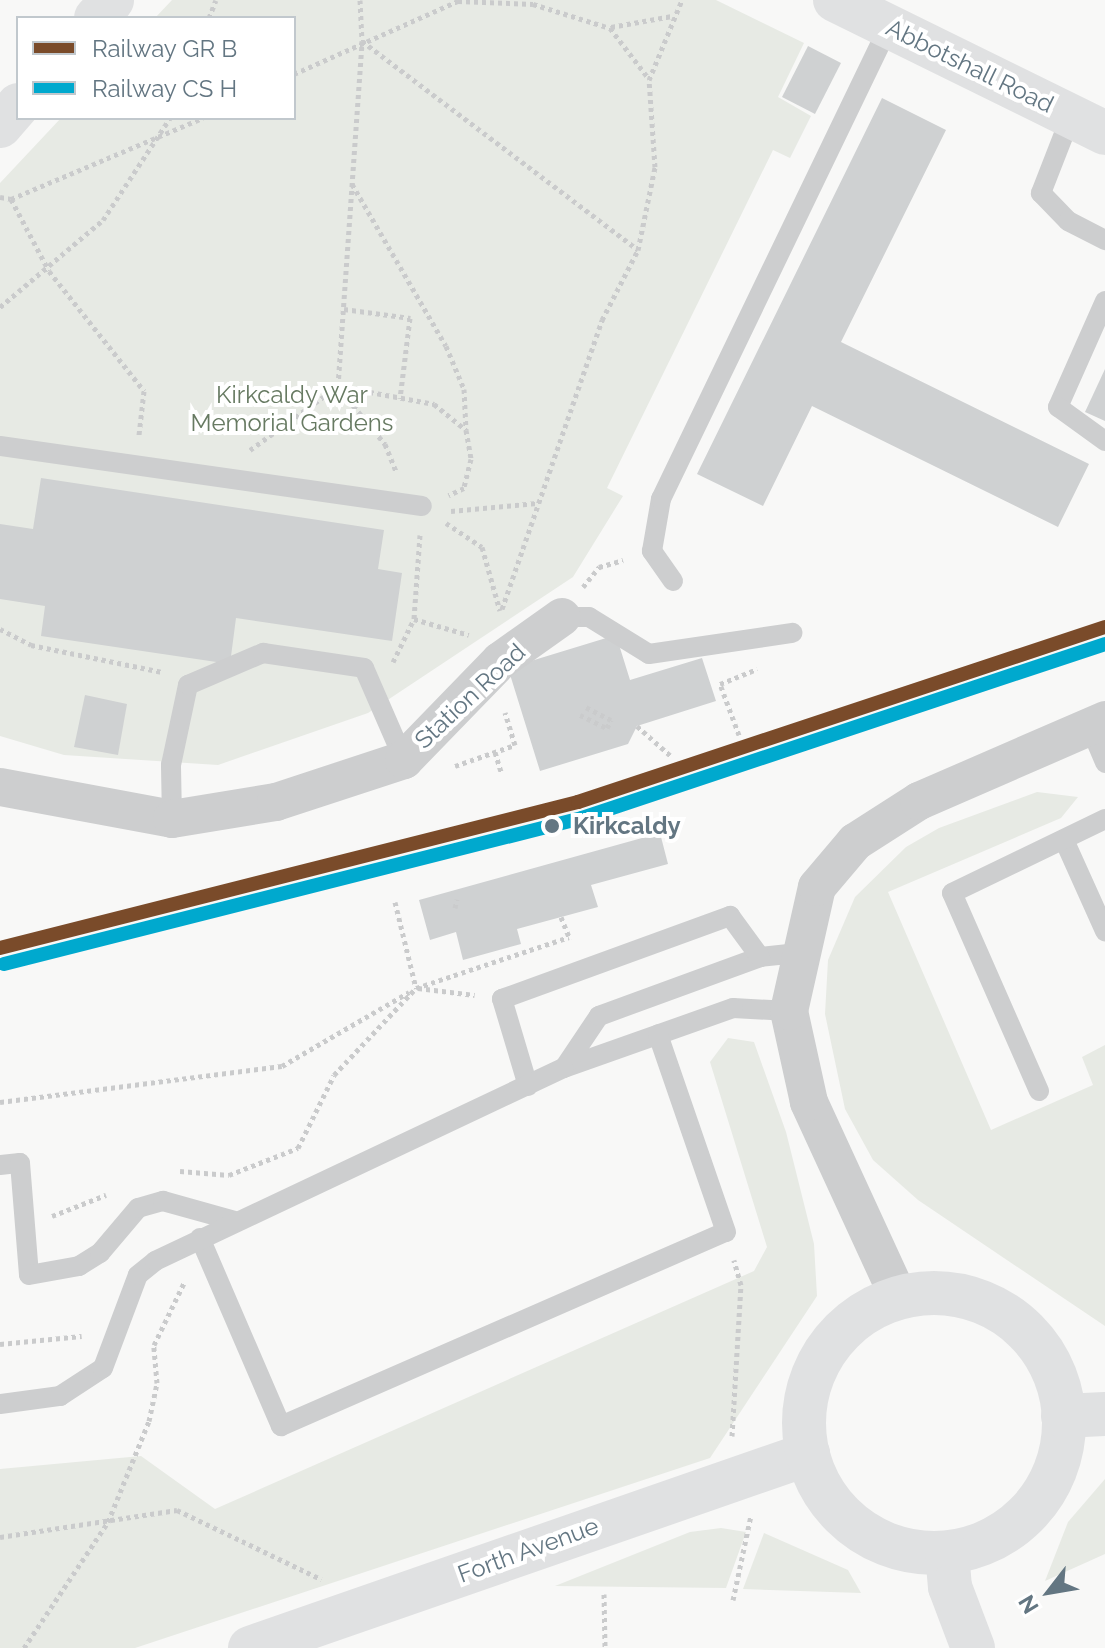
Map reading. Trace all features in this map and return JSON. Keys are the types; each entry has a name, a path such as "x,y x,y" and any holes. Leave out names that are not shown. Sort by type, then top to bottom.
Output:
{"main road":[{"path":"97,16 112,0"},
{"name":"Abbotshall Road","path":"835,0 1088,124"},
{"path":"0,126 16,107"},
{"path":"956,1295 1010,1318 1047,1361 1084,1415 1055,1472 1023,1519 974,1547 947,1553 901,1548 859,1529 835,1509 808,1454 807,1397 829,1345 872,1308 899,1298 956,1295"},
{"name":"Forth Avenue","path":"250,1648 808,1454"},
{"path":"947,1553 950,1587 973,1648"}],"street":[{"name":"Station Road","path":"0,787 172,819 276,802 404,760 500,661 562,617"},
{"path":"899,1298 809,1102 789,1011 798,953 817,887 855,842 919,801 1097,724"}],"lane":[{"path":"73,0 93,16"},
{"path":"673,581 652,551 661,499 889,26"},
{"path":"1088,124 1041,193 1068,221 1105,240"},
{"path":"1105,301 1058,407 1105,441"},
{"path":"0,446 422,506"},
{"path":"562,617 589,617 649,654 792,633"},
{"path":"172,819 171,765 188,685 263,653 364,668 404,760"},
{"path":"1097,724 1105,763"},
{"path":"1039,1091 952,893 1065,842 1105,819"},
{"path":"1065,842 1105,931"},
{"path":"528,1086 502,999 730,916 760,957"},
{"path":"564,1068 599,1016 760,957 798,953"},
{"path":"0,1404 83,1386 103,1368 119,1335 138,1275 200,1238 564,1068 733,1008 789,1011"},
{"path":"200,1238 281,1426 726,1232 658,1034"},
{"path":"0,1165 20,1163 29,1275 79,1266 100,1253 138,1208 163,1201 235,1221"}],"path":[{"path":"360,0 362,41 338,386 385,444"},
{"path":"422,506 482,547 500,613 602,320 638,250 655,167 649,80 682,0"},
{"path":"296,73 362,41 458,1 533,4 610,28 673,16"},
{"path":"610,28 649,80"},
{"path":"362,41 638,250"},
{"path":"0,307 49,271 103,220 163,138 169,120"},
{"path":"0,197 11,199 163,138 199,120"},
{"path":"351,183 446,346 464,389 471,459 464,488 422,506"},
{"path":"11,199 49,271 144,391 135,465"},
{"path":"344,309 410,318 400,398"},
{"path":"275,428 338,386 434,404 466,430"},
{"path":"422,506 471,514 537,503"},
{"path":"364,668 391,667 414,619 422,506"},
{"path":"562,617 599,567 652,551"},
{"path":"414,619 466,634"},
{"path":"0,629 31,645 147,665 188,685"},
{"path":"715,677 756,665 758,673 720,684 739,735"},
{"path":"580,715 607,728 611,720 586,707"},
{"path":"637,726 672,757"},
{"path":"495,752 501,772"},
{"path":"455,908 457,899"},
{"path":"395,902 416,988"},
{"path":"0,1102 282,1066 416,988 569,937"},
{"path":"416,988 502,999"},
{"path":"167,1175 229,1175 298,1148 334,1075 416,988"},
{"path":"25,1220 115,1191"},
{"path":"726,1232 741,1285 729,1421 754,1525 733,1600"},
{"path":"0,1344 119,1335 154,1345"},
{"path":"0,1537 177,1510 376,1605"},
{"path":"604,1594 605,1648"}],"green space":[{"name":"Kirkcaldy War Memorial Gardens","path":"172,0 716,0 804,43 778,97 811,116 790,158 773,150 607,488 623,496 573,577 368,713 218,765 64,755 0,736 0,183 59,120 296,120 296,16 157,16"},
{"path":"1037,792 1078,797 1061,818 888,892 991,1130 1093,1085 1082,1057 1105,1045 1105,1326 918,1200 873,1160 845,1109 825,1014 828,960 855,897 906,847 939,828"},
{"path":"728,1038 754,1042 786,1132 814,1244 817,1296 710,1458 135,1648 0,1648 0,1469 141,1456 215,1509 754,1271 767,1247 710,1062"},
{"path":"1105,1479 1105,1554 1045,1581 1068,1522"},
{"path":"721,1528 746,1532 726,1588 555,1586 690,1532"},
{"path":"764,1533 848,1570 861,1593 743,1589"}],"building":[{"path":"808,46 841,63 815,114 782,97"},
{"path":"882,98 946,130 841,342 1089,464 1058,527 812,406 763,506 697,474"},
{"path":"1105,369 1105,421 1085,412"},
{"path":"41,478 384,530 378,569 402,573 392,641 236,618 230,664 41,636 45,606 0,599 0,524 33,529"},
{"path":"616,635 630,680 702,658 716,701 637,726 628,744 540,771 508,668"},
{"path":"85,695 127,704 118,755 74,747"},
{"path":"660,833 668,864 591,885 598,907 517,929 521,944 463,960 456,932 430,940 419,900"}],"transit line":[{"path":"0,948 578,802 1105,627"},
{"path":"4,964 582,818 1105,644"}],"place":[{"name":"Kirkcaldy","path":"552,826"}]}
